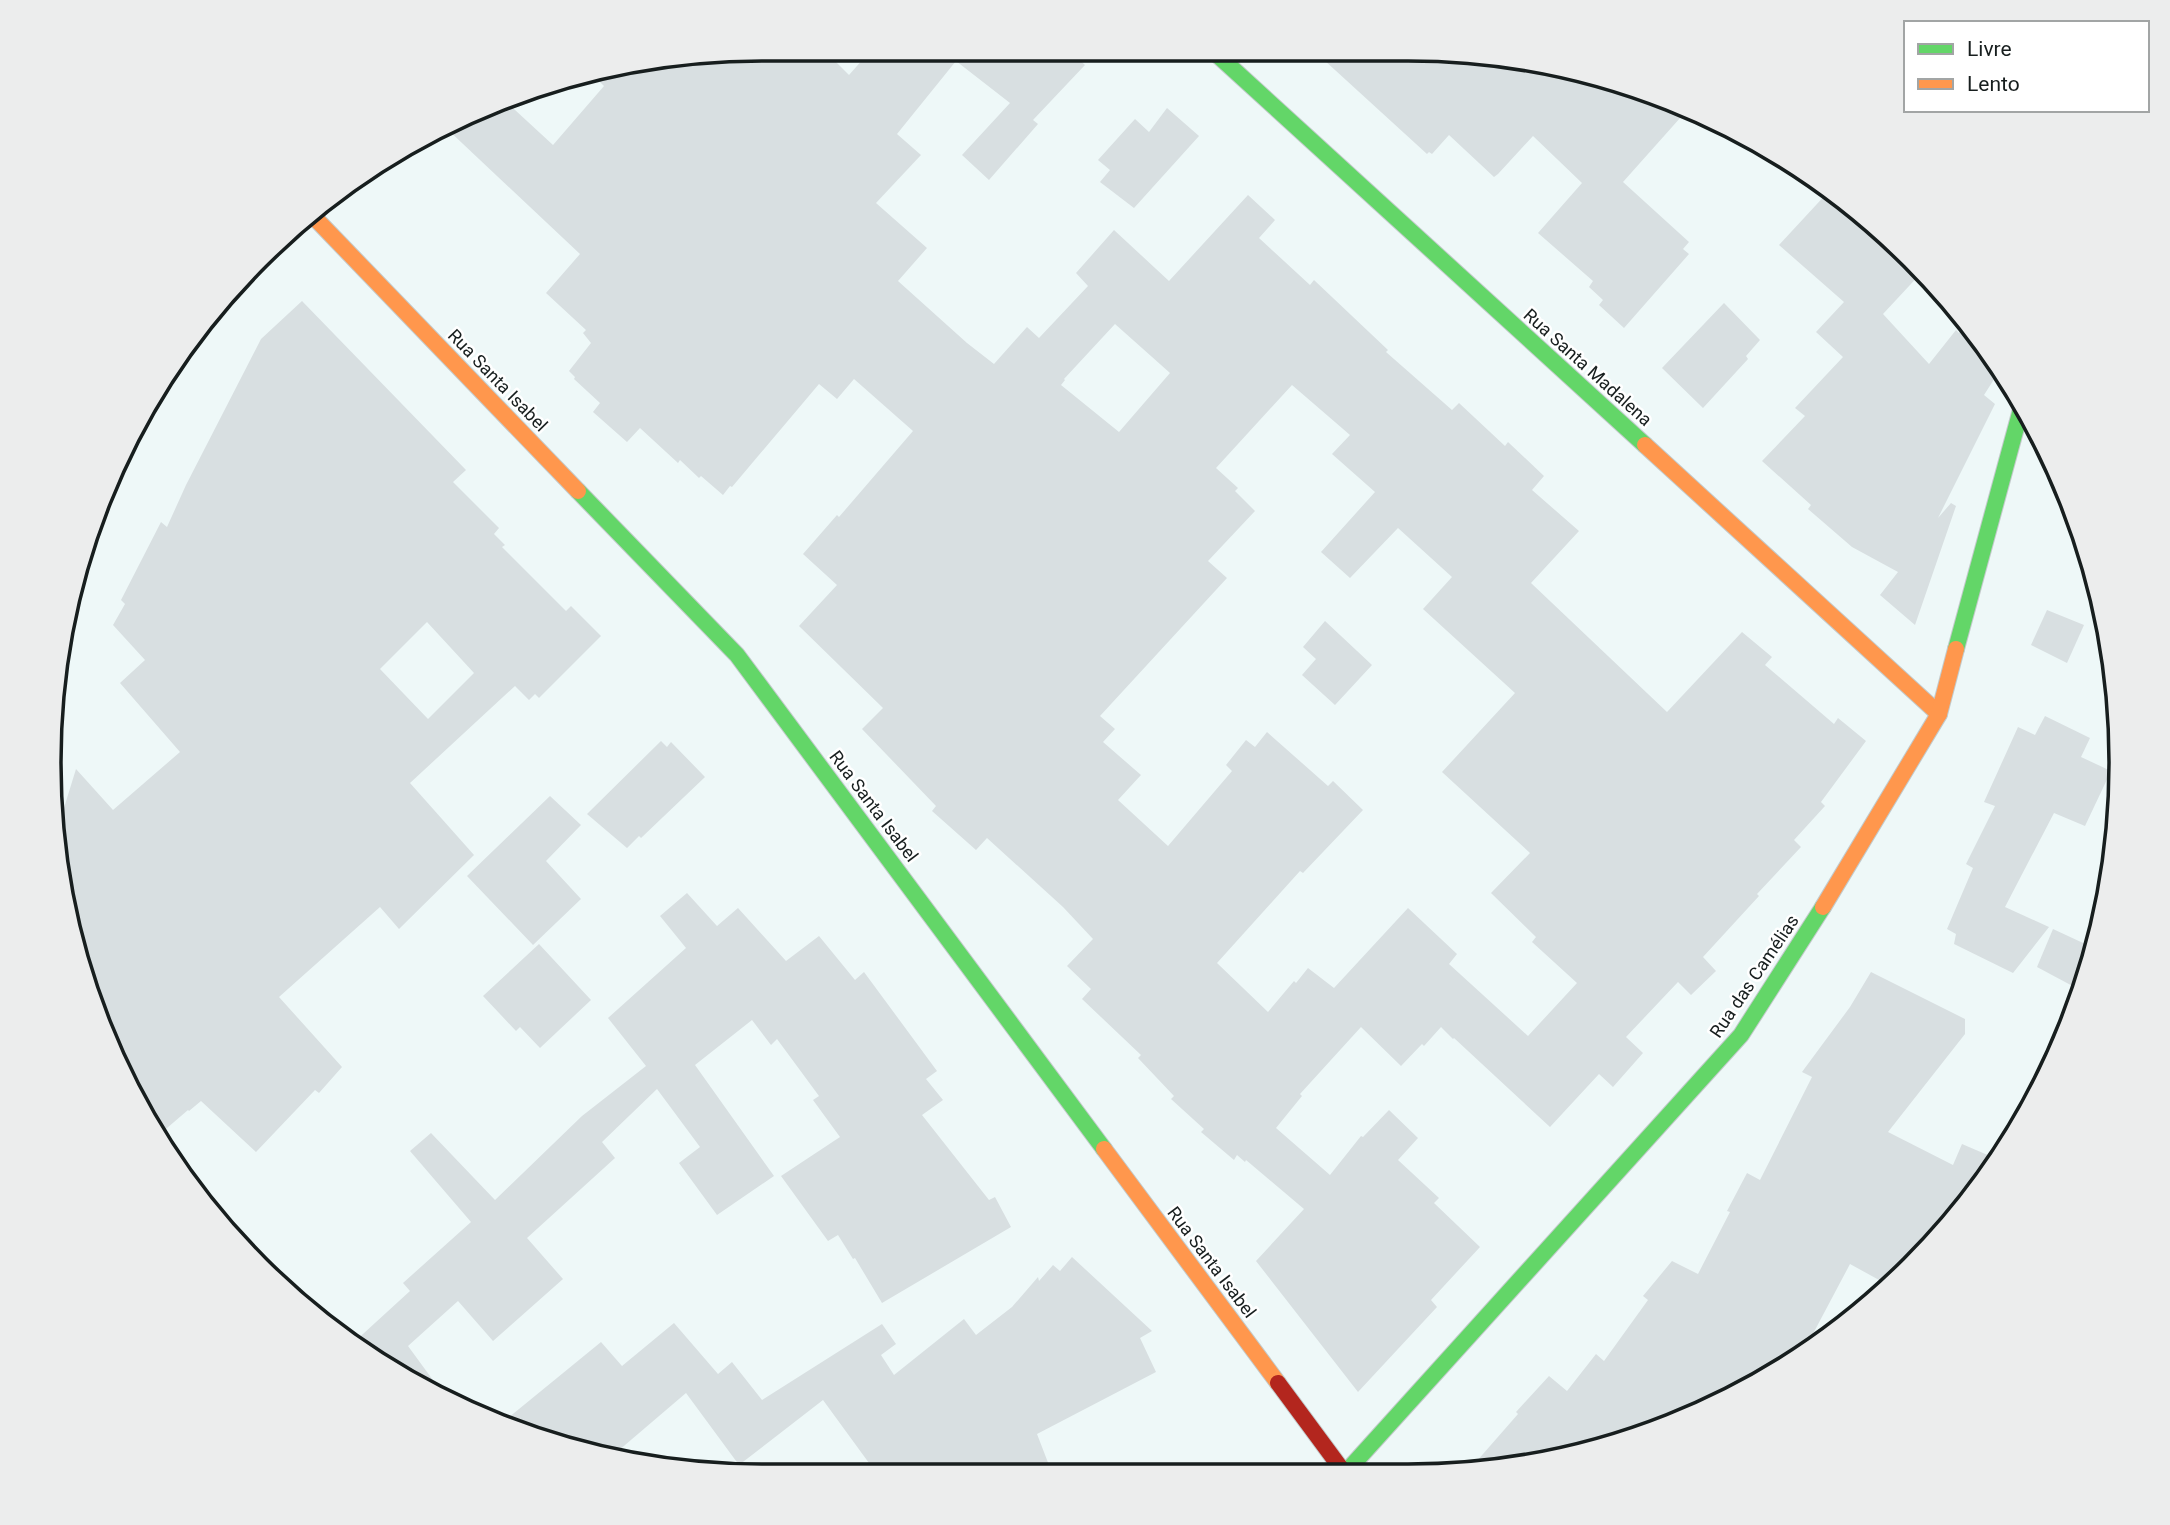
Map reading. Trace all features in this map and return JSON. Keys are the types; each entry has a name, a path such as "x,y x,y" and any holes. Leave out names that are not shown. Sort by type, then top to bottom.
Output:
{"street":[{"name":"Rua Santa Madalena","path":"1224,61 1939,714"},
{"name":"Rua Santa Isabel","path":"318,221 737,655 1340,1464"},
{"name":"Rua das Camélias","path":"1351,1464 1741,1034 1851,863 1939,714 2019,419"}],"building":[{"path":"835,61 849,75 861,61 956,61 897,134 921,155 876,203 927,248 898,281 994,364 1027,327 1039,338 1088,286 1076,273 1114,230 1169,281 1248,195 1275,220 1259,238 1310,285 1314,280 1388,350 1386,352 1452,410 1459,403 1505,446 1508,442 1544,476 1532,490 1579,531 1531,583 1667,712 1742,632 1772,657 1765,665 1834,724 1838,718 1866,741 1821,802 1825,806 1794,840 1801,847 1703,957 1716,971 1691,995 1678,982 1626,1037 1643,1053 1613,1087 1599,1074 1550,1127 1441,1027 1401,1066 1361,1027 1300,1094 1302,1096 1276,1128 1330,1175 1361,1136 1389,1110 1418,1138 1398,1160 1439,1198 1434,1203 1480,1247 1431,1300 1437,1307 1358,1392 1256,1261 1304,1209 1246,1160 1245,1162 1237,1155 1234,1160 1201,1132 1204,1129 1171,1099 1174,1096 1138,1058 1141,1055 1082,999 1091,989 1067,966 1093,939 1063,907 987,838 976,850 932,811 936,806 862,729 883,708 799,626 837,585 803,554 837,515 839,517 913,431 854,379 837,399 819,384 723,495 680,460 678,463 640,428 627,442 593,412 600,403 569,371 591,343 583,333 586,330 546,293 580,254 452,134 512,108 553,145 604,86 599,81 671,67 717,63","holes":["1115,324 1170,373 1119,432 1061,385","1292,385 1350,435 1332,454 1375,492 1321,552 1350,578 1398,528 1452,577 1423,609 1515,693 1442,772 1530,853 1491,893 1536,937 1532,942 1577,983 1528,1036 1449,964 1457,954 1408,908 1334,988 1308,968 1268,1012 1217,963 1300,871 1303,873 1363,810 1333,781 1328,786 1267,732 1255,747 1246,740 1226,765 1232,771 1168,846 1118,800 1141,775 1103,742 1115,729 1100,716 1227,578 1208,561 1255,511 1235,491 1238,488 1216,468"]},
{"path":"956,61 1080,61 1085,65 1033,120 1038,124 989,180 962,155 1010,103"},
{"path":"1325,61 1408,61 1499,67 1589,85 1633,98 1681,117 1623,182 1689,242 1683,249 1689,254 1624,328 1599,305 1603,300 1589,287 1593,281 1538,233 1582,183 1533,136 1494,177 1449,135 1432,154 1427,154"},
{"path":"1167,108 1199,136 1134,208 1100,182 1110,170 1098,160 1135,119 1149,132"},
{"path":"1823,198 1870,235 1915,279 1883,314 1929,364 1956,330 1964,336 1994,379 1984,395 1995,404 1938,518 1951,503 1956,506 1915,625 1880,595 1898,572 1852,547 1808,509 1811,505 1762,461 1805,416 1795,408 1843,357 1816,332 1844,302 1779,245"},
{"path":"302,301 466,470 453,482 499,528 494,534 505,545 502,547 566,611 571,606 601,636 539,698 535,694 529,700 515,686 410,783 474,855 399,929 380,907 279,997 342,1067 319,1093 315,1090 256,1152 201,1101 165,1130 134,1073 98,988 85,944 67,854 63,810 76,769 113,810 180,752 120,683 145,660 113,625 125,604 121,600 161,522 167,527 261,339","holes":["427,622 474,673 428,719 380,669"]},
{"path":"1724,303 1760,340 1746,356 1748,359 1703,408 1662,368"},
{"path":"2047,610 2084,625 2067,663 2031,645"},
{"path":"1325,621 1372,665 1335,705 1302,675 1316,659 1303,647"},
{"path":"2045,716 2090,738 2081,757 2109,770 2108,777 2085,826 2054,813 2005,907 2049,927 2013,973 1954,944 1956,934 1947,929 1973,868 1966,864 1995,806 1984,802 2018,727 2035,735"},
{"path":"661,741 667,747 671,742 705,777 627,848 587,814"},
{"path":"550,796 581,825 546,861 581,899 533,945 467,876"},
{"path":"687,893 717,926 738,908 786,961 819,936 855,980 864,972 937,1071 926,1079 943,1100 922,1115 989,1200 995,1197 1011,1227 882,1303 838,1235 828,1241 781,1176 840,1137 813,1100 819,1096 777,1039 771,1045 752,1020 695,1065 774,1176 717,1215 679,1163 700,1147 657,1089 602,1142 615,1158 527,1238 563,1279 493,1341 458,1301 408,1346 434,1382 360,1337 410,1291 403,1283 471,1222 410,1151 431,1133 495,1200 582,1116 646,1066 608,1018 686,948 660,916"},
{"path":"2053,929 2085,944 2073,986 2037,967"},
{"path":"539,944 591,1000 540,1048 520,1027 516,1031 483,996"},
{"path":"1871,972 1965,1019 1965,1034 1888,1132 1953,1165 1962,1144 1989,1155 1935,1225 1880,1280 1850,1264 1813,1335 1758,1370 1718,1391 1633,1427 1589,1440 1478,1460 1549,1376 1567,1391 1596,1354 1604,1361 1648,1300 1643,1296 1672,1261 1698,1274 1747,1173 1760,1180 1812,1077 1802,1072 1850,1007"},
{"path":"1072,1257 1152,1331 1140,1338 1156,1372 1037,1434 1049,1464 870,1464 823,1400 741,1463 737,1463 686,1393 621,1449 581,1440 510,1416 601,1342 622,1366 674,1323 718,1374 732,1362 762,1400 882,1324 896,1344 881,1355 894,1375 964,1319 976,1335 1012,1307 1038,1277 1039,1281 1053,1265 1060,1271"}],"traffic: fast":[{"path":"1224,61 1645,445"},
{"path":"1956,649 2018,419"},
{"path":"578,491 737,655 1104,1149"},
{"path":"1353,1464 1741,1035 1823,907"}],"traffic: slow":[{"path":"318,221 578,491"},
{"path":"1645,445 1939,714"},
{"path":"1823,907 1939,714 1956,649"},
{"path":"1104,1149 1278,1383"}],"traffic: jam":[{"path":"1278,1383 1338,1464"}]}
